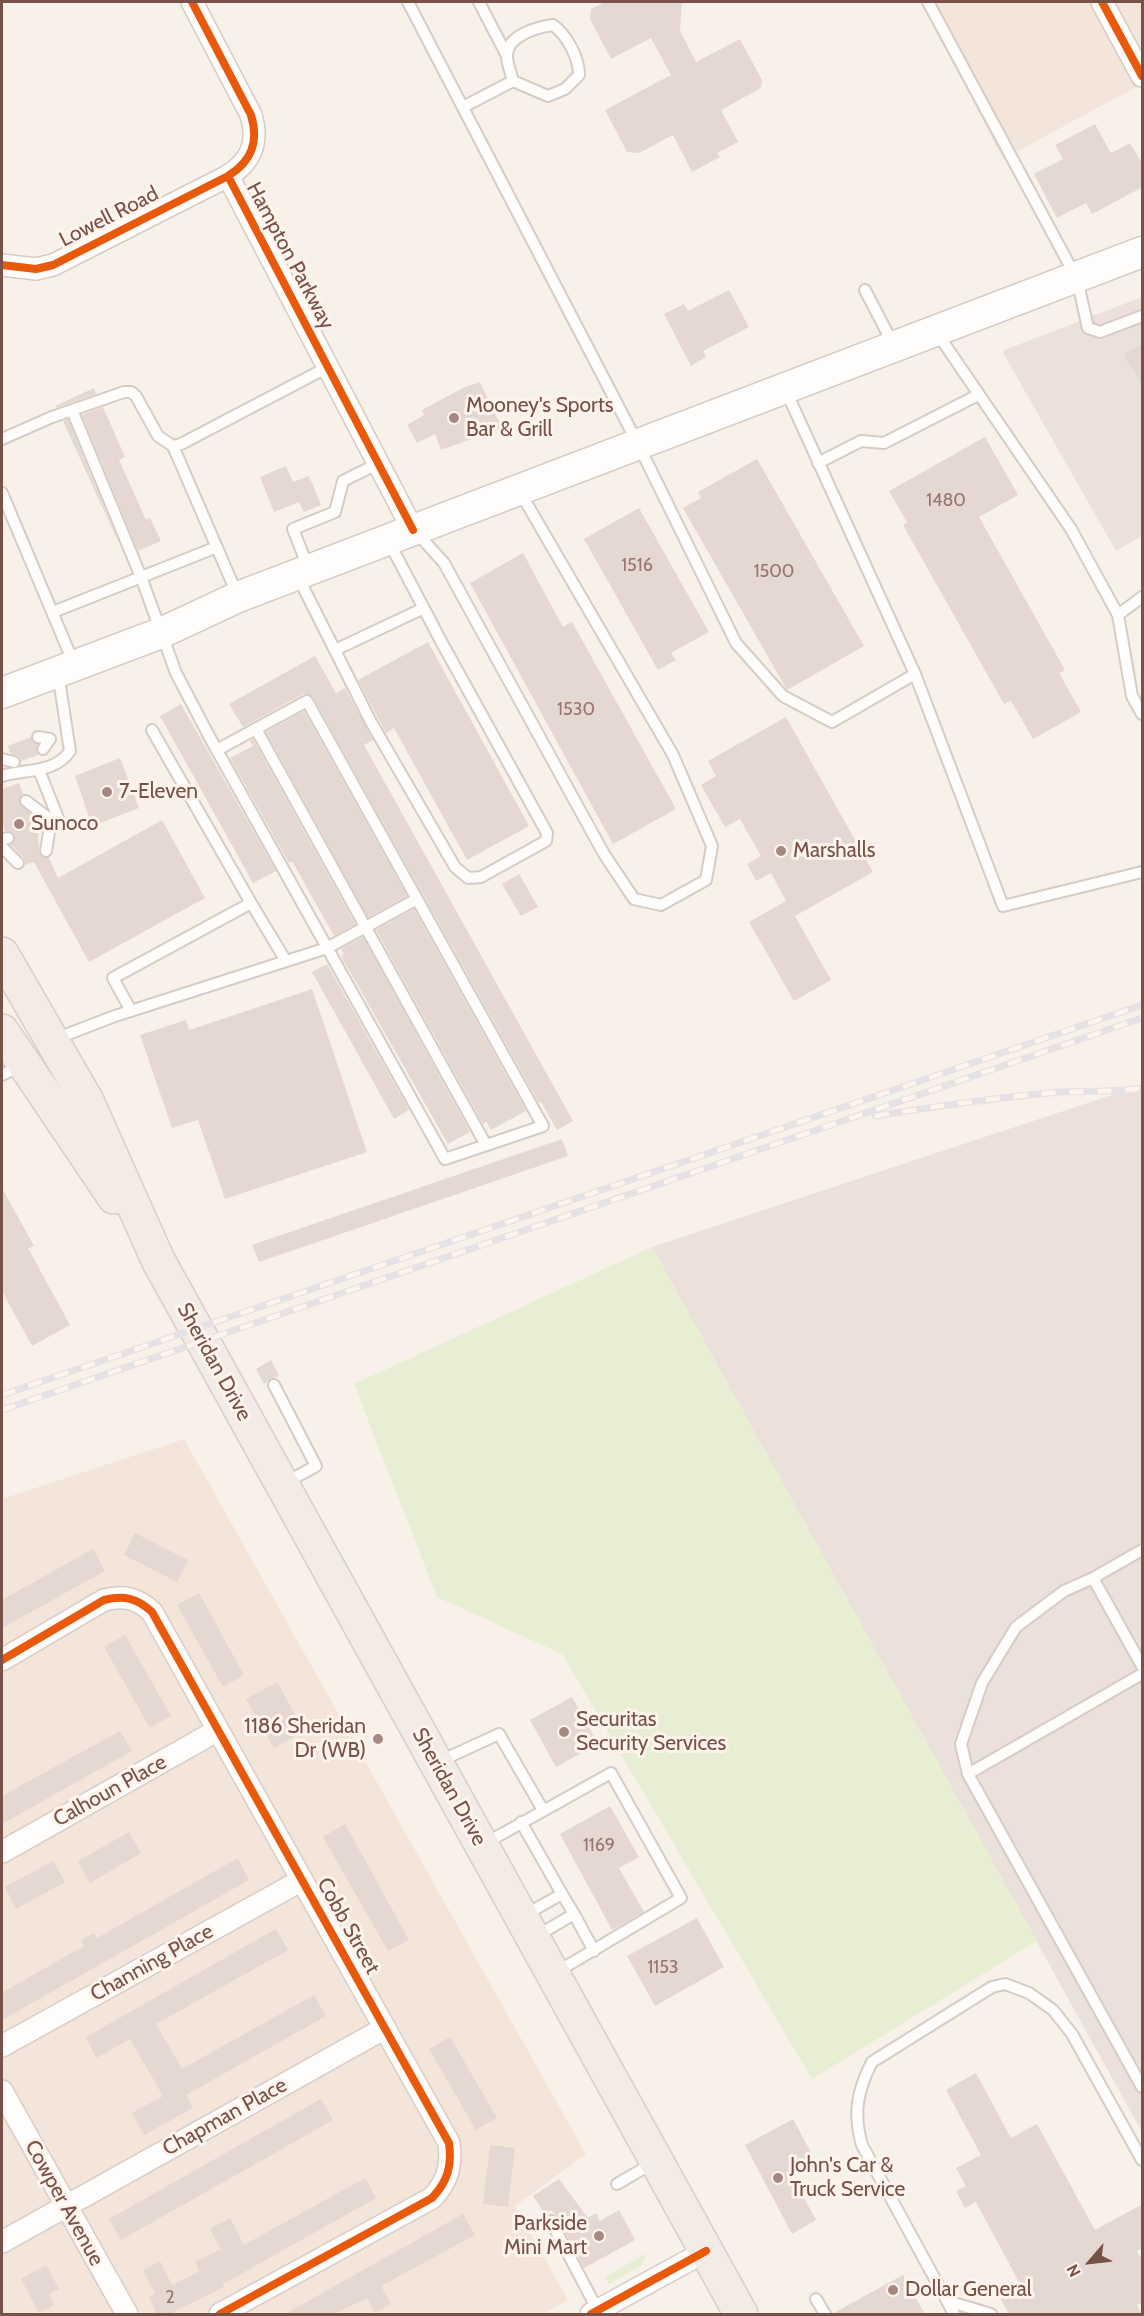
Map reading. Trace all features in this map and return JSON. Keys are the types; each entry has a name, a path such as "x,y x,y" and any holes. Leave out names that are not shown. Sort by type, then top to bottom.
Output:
{"main road":[{"path":"2,691 161,633 238,597 401,534 1143,252"},
{"name":"Sheridan Drive","path":"2,954 87,1101 158,1260 741,2314"},
{"name":"Sheridan Drive","path":"2,1031 12,1070 158,1260"}],"street":[{"name":"Hampton Parkway","path":"192,2 251,115 255,131 249,157 240,168 228,176 379,463 401,534"},
{"path":"1102,2 1143,76"},
{"name":"Lowell Road","path":"2,266 36,269 53,265 228,176"},
{"name":"Cobb Street","path":"2,1660 104,1600 118,1597 130,1598 142,1603 152,1612 449,2143 451,2159 443,2186 432,2198 220,2314"},
{"name":"Calhoun Place","path":"2,1852 218,1730"},
{"name":"Channing Place","path":"2,2046 302,1880"},
{"name":"Chapman Place","path":"2,2242 385,2028"},
{"name":"Cowper Avenue","path":"2,2091 127,2314"},
{"path":"594,2313 706,2251"}],"lane":[{"path":"408,2 638,444 736,643 783,696 832,722 915,674"},
{"path":"479,2 506,54 513,81"},
{"path":"928,2 1077,279 1088,328 1100,332 1143,316"},
{"path":"506,54 511,44 522,35 539,27 553,25 561,31 579,64 579,75 565,89 548,96 513,81"},
{"path":"463,107 513,81"},
{"path":"865,290 895,347"},
{"path":"937,331 978,395 1071,529 1118,615 1132,696 1143,714"},
{"path":"173,446 181,444 328,366"},
{"path":"785,388 915,674 1003,906 1143,872"},
{"path":"2,439 72,410 131,392 136,396 158,436 173,446 238,597"},
{"path":"818,464 861,441 884,444 978,395"},
{"path":"72,410 141,577 177,673 217,750 445,1159 543,1126 307,701 217,750"},
{"path":"379,463 343,481 335,512 292,529 303,572 335,650 371,722 455,867 468,878 481,877 546,841 547,833 423,608 401,534"},
{"path":"401,534 444,563 604,854 634,899 661,904 706,880 712,846 673,755 518,490"},
{"path":"2,493 53,612 66,669 70,751 65,759 39,770 28,773 16,771 2,777"},
{"path":"53,612 217,546"},
{"path":"1118,615 1143,597"},
{"path":"335,650 423,608"},
{"path":"256,729 486,1145"},
{"path":"152,730 286,961"},
{"path":"44,742 68,732"},
{"path":"4,755 14,762"},
{"path":"36,826 58,818 39,770"},
{"path":"26,801 51,820"},
{"path":"46,851 51,820"},
{"path":"4,842 18,863"},
{"path":"52,1041 131,1011 327,948 417,899"},
{"path":"131,1011 113,978 251,903"},
{"path":"274,1385 315,1466 282,1485"},
{"path":"1143,1550 1093,1578 1064,1591 1016,1627 982,1683 961,1744 968,1774 1143,2087"},
{"path":"1093,1578 1143,1666"},
{"path":"968,1774 1143,1674"},
{"path":"436,1763 499,1734 543,1810"},
{"path":"481,1845 611,1773 681,1898 553,1975"},
{"path":"521,1822 594,1951"},
{"path":"527,1928 562,1894"},
{"path":"527,1928 574,1914"},
{"path":"954,2314 862,2145 855,2120 862,2081 872,2062 992,1987 1005,1984 1029,1993 1053,2010 1066,2026 1143,2160"},
{"path":"617,2184 656,2162"},
{"path":"551,2221 594,2313"},
{"path":"816,2299 825,2314"},
{"path":"947,2301 991,2314"}],"shaded area":[{"path":"921,2 1142,2 1142,84 1003,159"},
{"path":"1142,297 1142,536 1116,551 1002,351"},
{"path":"1142,1085 1142,2132 652,1247"},
{"path":"184,1439 586,2154 515,2206 568,2300 543,2314 2,2314 2,1499"}],"green space":[{"path":"652,1247 1037,1941 812,2079 562,1654 437,1597 354,1384"},
{"path":"647,2253 641,2266 609,2284 605,2277"}],"building":[{"path":"605,2 682,2 680,31 696,62 740,39 762,80 761,88 721,110 738,142 717,153 720,157 692,172 673,135 639,153 627,152 605,110 671,75 651,38 611,59 590,19 591,9"},
{"path":"1095,124 1111,153 1130,143 1143,165 1143,187 1092,214 1086,203 1057,218 1034,174 1063,159 1055,145"},
{"path":"729,290 749,327 703,351 706,357 691,366 664,314 684,304 688,311"},
{"path":"1143,344 1143,387 1124,354"},
{"name":"Mooney's Sports Bar & Grill","path":"480,382 502,428 441,450 435,434 417,443 407,425 424,415 422,410 465,387"},
{"path":"94,388 96,394 56,408 55,406"},
{"path":"103,407 125,457 119,460 146,520 150,518 161,541 138,551 82,415"},
{"path":"68,419 119,544 63,421"},
{"path":"985,437 1018,495 979,517 1065,670 1059,673 1081,712 1033,739 1011,701 1004,704 903,525 907,522 889,491"},
{"path":"757,459 864,646 787,690 683,508 701,498 698,492"},
{"path":"286,466 293,482 309,476 321,505 304,512 299,502 274,512 260,477"},
{"path":"639,508 709,632 671,653 676,660 658,670 584,539"},
{"path":"523,553 563,627 572,622 676,809 613,844 470,583"},
{"path":"428,642 529,826 467,860 394,728 386,733 358,680"},
{"path":"315,656 336,693 345,688 373,740 364,745 573,1121 557,1130 541,1102 539,1103 313,697 303,694 243,727 229,704"},
{"path":"181,704 276,871 253,883 160,716"},
{"path":"304,711 407,896 368,917 266,732"},
{"path":"786,717 873,872 795,916 831,980 794,1001 749,922 786,901 771,873 756,881 747,864 761,856 740,819 725,827 701,785 716,776 708,761"},
{"name":"Sunoco","path":"31,737 37,744 38,755 21,761 19,756 10,753 8,746"},
{"path":"253,739 355,924 334,936 292,861 289,863 230,758 253,746 250,741"},
{"name":"7-Eleven","path":"120,758 139,808 92,826 75,776"},
{"path":"19,783 23,794 19,803 33,819 29,828 32,832 38,833 39,854 49,858 58,878 162,820 205,898 89,962 34,862 25,865 24,858 11,845 15,836 12,832 5,831 2,821 2,789"},
{"path":"519,874 538,907 521,916 502,884"},
{"path":"414,909 526,1111 491,1130 487,1122 483,1124 376,930"},
{"path":"363,937 470,1132 448,1144 341,956 344,954 341,949"},
{"path":"327,964 409,1110 394,1119 312,972"},
{"path":"312,989 367,1152 225,1199 198,1120 172,1128 140,1035 186,1020 189,1030"},
{"path":"562,1139 568,1156 259,1262 252,1245"},
{"path":"2,1188 34,1246 28,1248 70,1325 32,1346 2,1291"},
{"path":"271,1360 279,1376 264,1384 256,1369"},
{"path":"135,1533 188,1560 177,1582 124,1555"},
{"path":"93,1549 105,1571 2,1628 2,1600"},
{"path":"199,1593 244,1675 223,1687 177,1605"},
{"path":"125,1635 171,1716 150,1728 104,1647"},
{"path":"277,1682 304,1731 274,1748 246,1699"},
{"name":"Securitas Security Services","path":"572,1697 598,1744 556,1767 530,1720"},
{"path":"120,1731 132,1751 2,1824 2,1796"},
{"path":"610,1806 639,1857 619,1868 644,1912 612,1930 560,1834"},
{"path":"345,1824 409,1940 388,1951 323,1837"},
{"path":"129,1832 141,1853 90,1883 78,1861"},
{"path":"238,1858 249,1880 2,2020 2,1993 84,1946 81,1940 94,1933 97,1938"},
{"path":"53,1861 65,1882 16,1909 5,1887"},
{"path":"697,1918 724,1967 655,2006 627,1956"},
{"path":"276,1929 288,1950 156,2024 182,2069 314,1995 326,2016 186,2095 193,2108 144,2135 132,2113 163,2096 130,2039 96,2058 86,2037"},
{"path":"450,2037 497,2118 476,2130 429,2049"},
{"path":"976,2073 1011,2138 1037,2124 1095,2230 1143,2204 1143,2248 1137,2251 1143,2261 1143,2302 1137,2305 1142,2314 1009,2314 998,2294 1019,2282 976,2202 965,2208 956,2191 966,2186 956,2168 981,2155 946,2090"},
{"path":"321,2099 333,2120 121,2240 109,2219"},
{"name":"John's Car & Truck Service","path":"793,2119 814,2158 790,2172 816,2220 792,2234 745,2145"},
{"path":"490,2145 515,2148 508,2207 483,2204"},
{"path":"365,2178 376,2198 223,2284 224,2287 169,2314 157,2314 149,2297 155,2294 143,2270 160,2261 172,2285 200,2271 195,2262 221,2249 210,2229 230,2218 244,2245"},
{"name":"Parkside Mini Mart","path":"559,2179 588,2218 596,2213 600,2221 619,2210 635,2240 584,2268 558,2218 551,2210 545,2214 533,2196"},
{"path":"463,2214 475,2235 381,2286 391,2304 375,2313 367,2298 334,2314 285,2314"},
{"path":"46,2265 59,2289 49,2294 54,2305 39,2313 21,2279"},
{"name":"Dollar General","path":"903,2275 925,2314 832,2314"}],"railway":[{"path":"2,1395 1142,1005"},
{"path":"2,1410 1142,1018"},
{"path":"875,1116 1028,1095 1142,1088"}],"cycle path":[{"path":"2,265 36,269 53,265 228,176 243,164 254,142 251,115 192,2"},
{"path":"1102,2 1142,76"},
{"path":"228,176 413,530"},
{"path":"2,1660 104,1600 130,1599 152,1612 449,2143 448,2173 432,2198 220,2314"},
{"path":"591,2314 706,2251"}],"place":[{"name":"Mooney's Sports Bar & Grill","path":"454,418"},
{"name":"7-Eleven","path":"107,792"},
{"name":"Sunoco","path":"19,824"},
{"name":"Marshalls","path":"781,851"},
{"name":"Securitas Security Services","path":"564,1732"},
{"name":"1186 Sheridan Dr (WB)","path":"378,1739"},
{"name":"John's Car & Truck Service","path":"778,2178"},
{"name":"Parkside Mini Mart","path":"599,2236"},
{"name":"Dollar General","path":"893,2290"}]}
